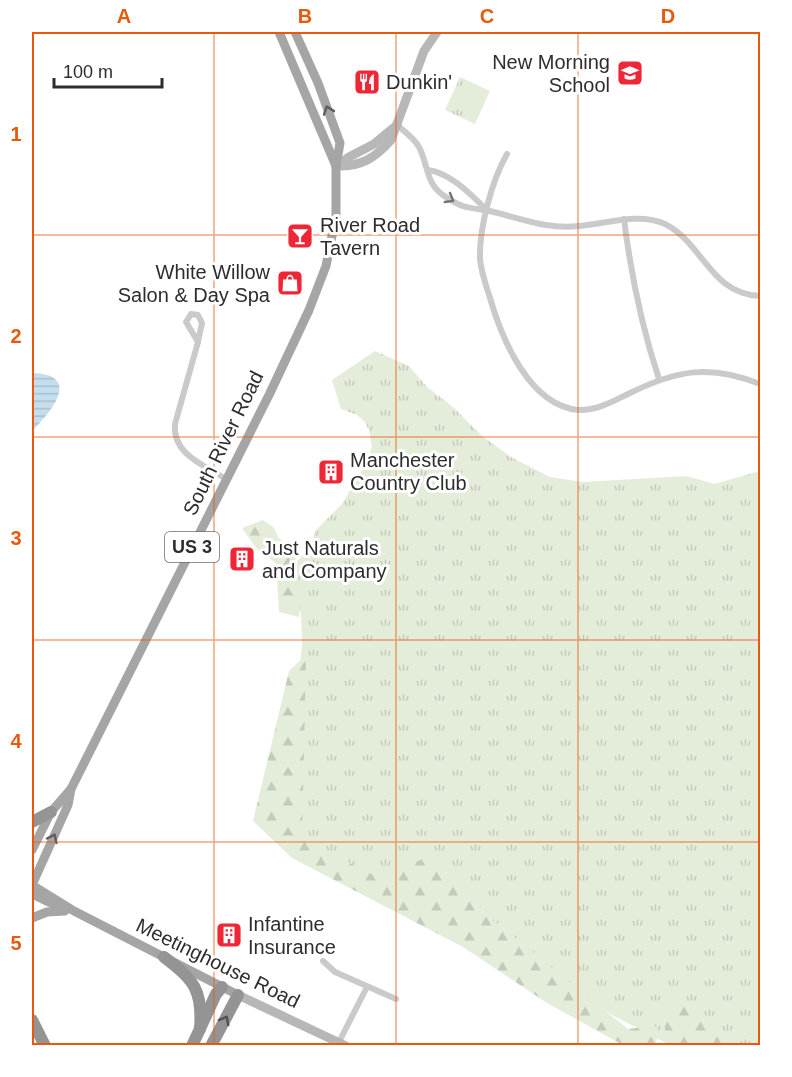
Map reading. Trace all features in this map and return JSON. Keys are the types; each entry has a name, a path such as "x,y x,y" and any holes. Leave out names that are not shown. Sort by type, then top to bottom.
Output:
{"highway":[{"path":"32,822 51,812"},
{"path":"164,957 185,974 196,987 201,1003 200,1029"},
{"path":"192,1046 222,987"},
{"path":"211,1046 238,995"},
{"path":"32,1020 45,1046"},
{"path":"32,1026 40,1046"}],"main road":[{"name":"South River Road","path":"279,32 336,166"},
{"name":"South River Road","path":"32,850 51,812 71,789 270,393 324,274 335,224 336,166 340,144 318,83 295,32"},
{"name":"South River Road","path":"32,885 68,806 71,789"},
{"name":"Meetinghouse Road","path":"32,885 74,911 238,995"},
{"name":"Meetinghouse Road","path":"32,894 74,911"},
{"path":"32,918 47,912 74,911"}],"street":[{"path":"336,166 374,144 397,125 424,51 437,32"},
{"path":"397,125 418,146 431,184 441,194 462,206 564,227 578,227 624,219 646,219 667,225 684,239 715,275 732,289 744,294 760,296"},
{"path":"507,154 494,180 480,251 483,277 497,323 505,340 522,370 543,394 568,408 587,410 609,403 659,379 705,372 737,376 760,384"},
{"path":"428,170 440,173 464,189 488,211"},
{"path":"624,219 636,300 659,379"},
{"path":"198,342 174,435 177,445 184,453 226,479"},
{"path":"323,961 328,968 396,999"},
{"path":"343,1044 367,987"},
{"name":"Meetinghouse Road","path":"238,995 343,1044"}],"green space":[{"path":"460,77 490,91 475,124 445,110"},
{"path":"476,86 484,93 473,117 469,118 462,112"},
{"name":"Manchester Country Club","path":"375,351 409,366 427,387 453,407 482,436 511,457 550,477 583,482 687,476 714,484 760,471 760,1045 670,1045 612,1015 552,975 284,835 302,645 301,613 290,570 311,545 315,531 342,504 365,465 372,447 369,430 364,421 357,415 341,409 332,380"},
{"path":"263,520 274,528 278,537 295,554 301,601 299,617 279,612 276,563 257,549 242,528"},
{"path":"306,655 302,840 380,878 392,878 403,864 432,858 494,921 628,1029 644,1027 653,1022 659,1034 655,1045 623,1045 547,1003 463,947 292,858 253,821 289,671"},
{"path":"660,1002 691,1004 730,1045 668,1045"}],"water":[{"path":"32,374 48,375 56,380 59,387 58,396 47,415 32,431"}],"place":[{"name":"New Morning School","path":"630,73"},
{"name":"Dunkin'","path":"367,82"},
{"name":"River Road Tavern","path":"300,236"},
{"name":"White Willow Salon & Day Spa","path":"290,283"},
{"name":"Manchester Country Club","path":"331,472"},
{"name":"Just Naturals and Company","path":"242,559"},
{"name":"Infantine Insurance","path":"229,935"}]}
